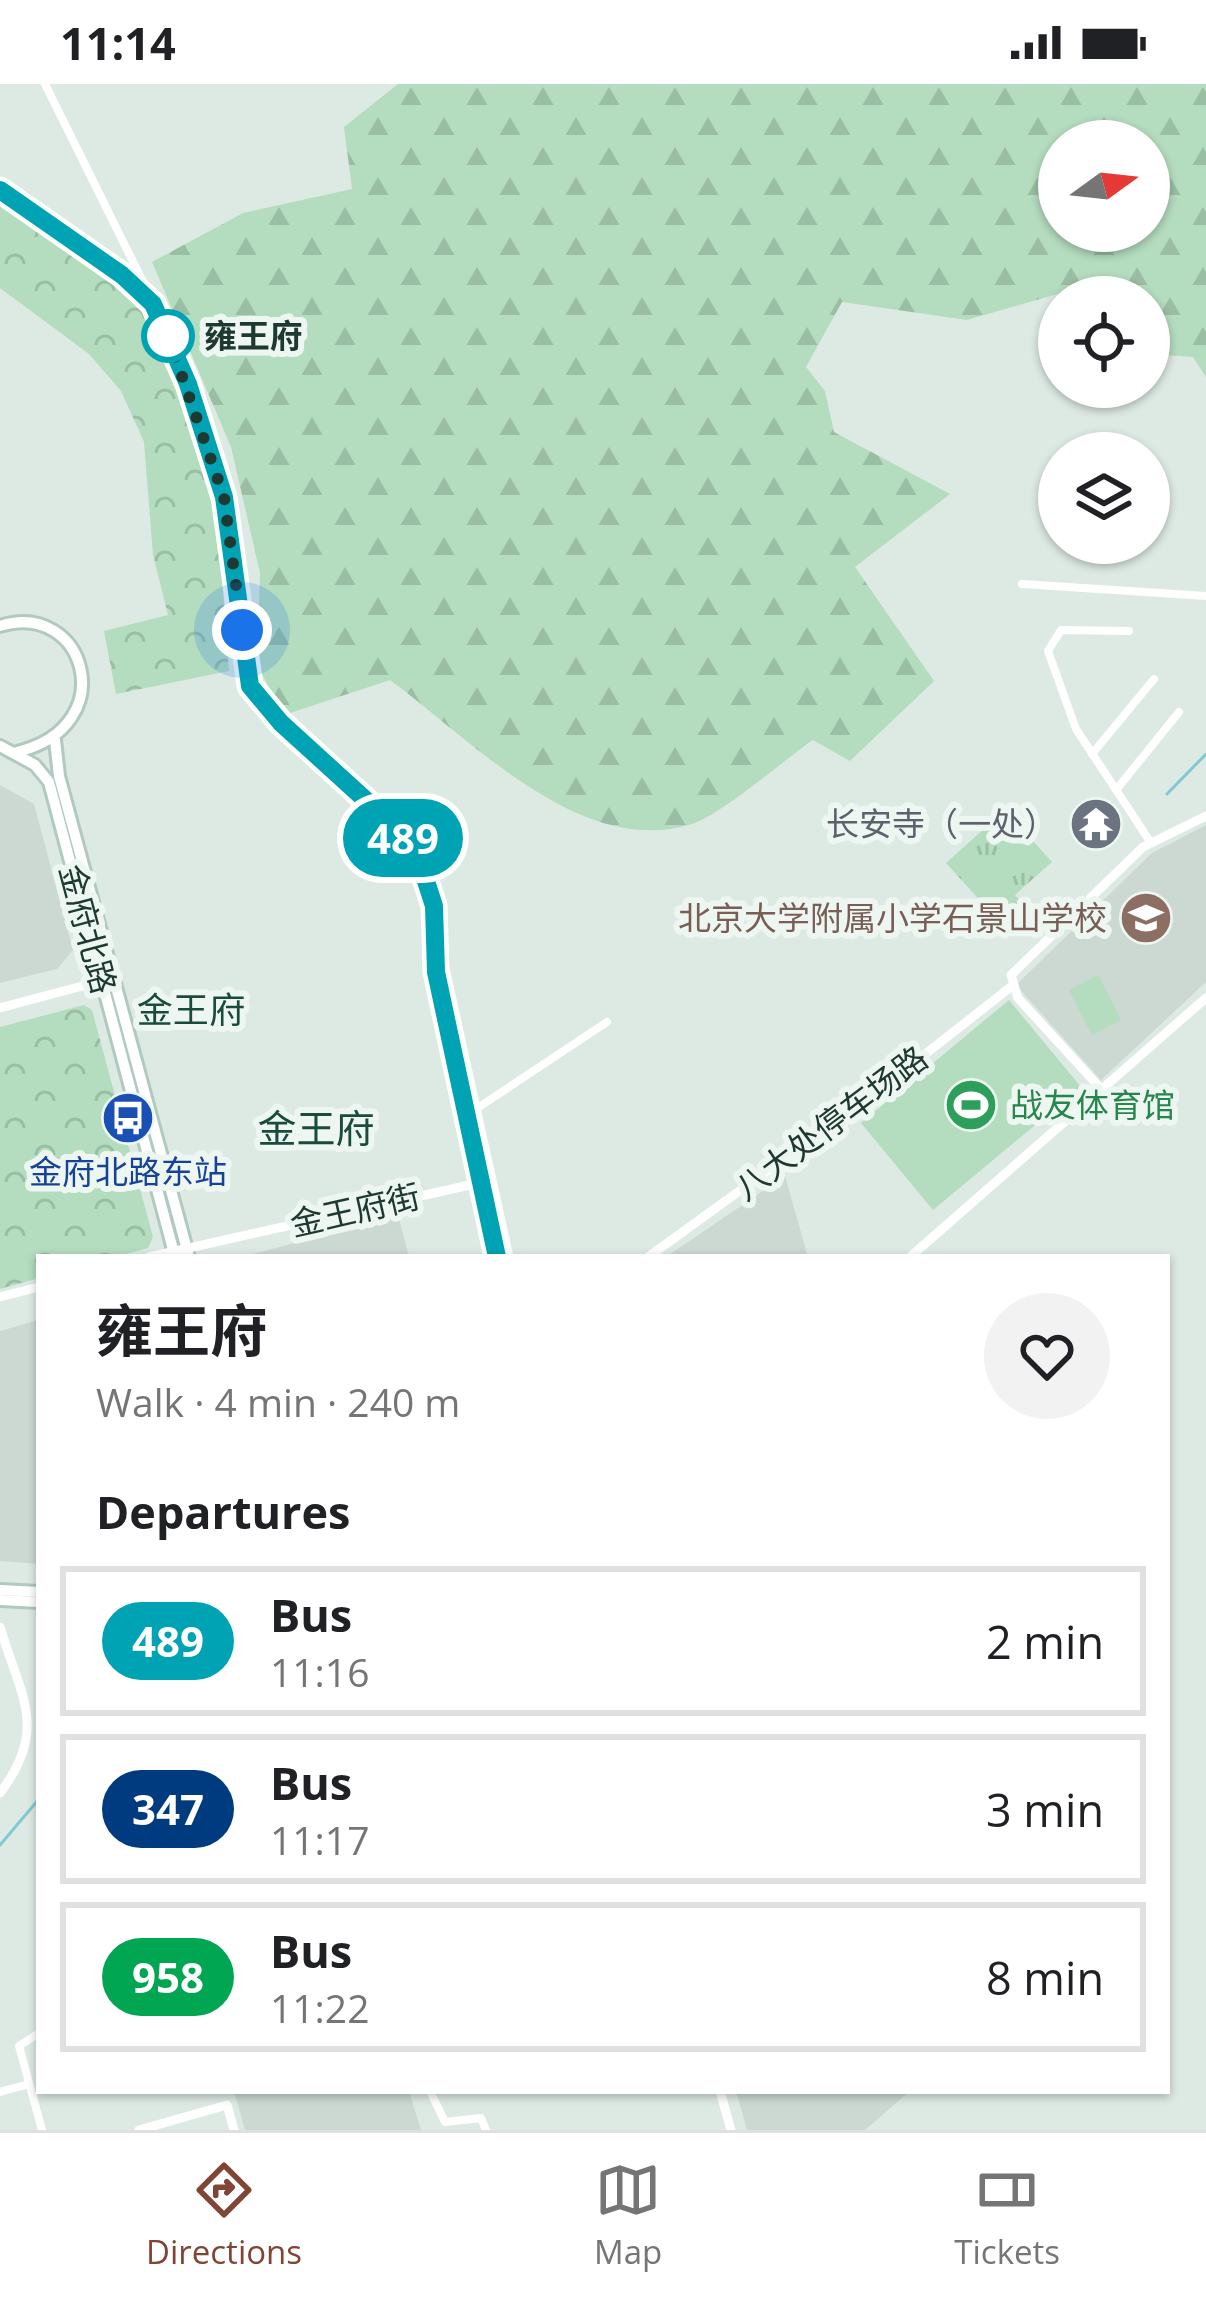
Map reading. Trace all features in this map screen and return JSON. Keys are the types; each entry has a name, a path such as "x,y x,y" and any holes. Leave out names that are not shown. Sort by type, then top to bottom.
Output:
{"main road":[{"path":"0,746 17,752 55,740 79,707 79,663 57,632 4,623"},
{"name":"金府北路","path":"55,740 59,776 108,979 181,1253"},
{"name":"金府北路","path":"17,752 49,782 108,979"},
{"path":"0,1590 36,1592"},
{"path":"0,1600 36,1602"}],"street":[{"path":"45,84 188,384 224,497 250,686 281,723 392,824 417,861 434,906 497,1254"},
{"path":"0,190 122,275 153,304"},
{"path":"1022,584 1206,596"},
{"path":"1129,631 1061,630 1048,651 1076,729 1151,843"},
{"path":"1093,754 1154,679"},
{"path":"1116,790 1179,712"},
{"name":"八大处停车场路","path":"652,1254 882,1088 1012,986 1017,964 1151,843 1204,818"},
{"path":"0,1009 108,979"},
{"path":"1012,986 1102,1090"},
{"path":"913,1254 1206,998"},
{"path":"472,1112 607,1022"},
{"path":"486,1181 508,1254"},
{"name":"金王府街","path":"181,1253 486,1181"},
{"path":"0,1298 36,1288"},
{"path":"0,1627 30,1728 21,1766 0,1793"},
{"path":"36,2035 19,2046 42,2130"},
{"path":"0,2092 29,2084"},
{"path":"431,2094 445,2122 481,2118 486,2130"},
{"path":"722,2094 731,2130"},
{"path":"139,2130 227,2105 234,2130"}],"shaded area":[{"path":"0,785 34,804 73,950 57,969 0,983"},
{"name":"北京大学附属小学石景山学校","path":"1206,825 1206,982 1101,1080 1016,985 1152,853"},
{"path":"785,1176 807,1254 670,1254"},
{"path":"398,1215 408,1254 253,1254"},
{"path":"36,1321 36,1564 0,1561 0,1331"},
{"path":"235,2094 410,2094 421,2130 245,2130"},
{"path":"737,2094 907,2094 865,2130 747,2130"}],"green space":[{"path":"398,84 1206,84 1206,377 1193,357 1170,355 1170,276 1038,276 1038,300 967,320 842,302 806,367 825,391 834,432 950,494 855,567 934,681 850,761 813,740 736,798 692,824 651,830 610,825 531,788 390,680 284,715 257,665 260,573 231,447 152,262 243,213 352,189 344,127"},
{"path":"0,201 118,287 142,312 183,406 218,526 229,671 116,694 104,631 168,615 153,555 144,442 121,391 89,354 0,288"},
{"path":"1005,810 1052,862 1015,895 1026,907 1004,927 946,863"},
{"path":"1098,975 1121,1020 1092,1035 1069,990"},
{"name":"战友体育馆","path":"1009,1000 1081,1087 933,1210 861,1123"},
{"path":"84,1005 92,1010 153,1237 148,1248 126,1254 36,1254 36,1279 0,1289 0,1027"}],"waterway":[{"path":"1167,794 1206,754"},
{"path":"0,1845 36,1803"}],"bus line":[{"name":"489","path":"0,190 122,275 153,304 188,384 224,497 250,686 281,723 392,824 425,878 434,906 436,972 496,1254"}],"place":[{"name":"雍王府","path":"168,336"},
{"name":"长安寺（一处）","path":"1096,824"},
{"name":"北京大学附属小学石景山学校","path":"1146,918"},
{"name":"战友体育馆","path":"971,1105"},
{"name":"金府北路东站","path":"128,1118"}],"district":[{"name":"金王府","path":"191,1010"},
{"name":"金王府","path":"316,1129"}],"route":[{"path":"168,336 224,497 242,630"}]}
